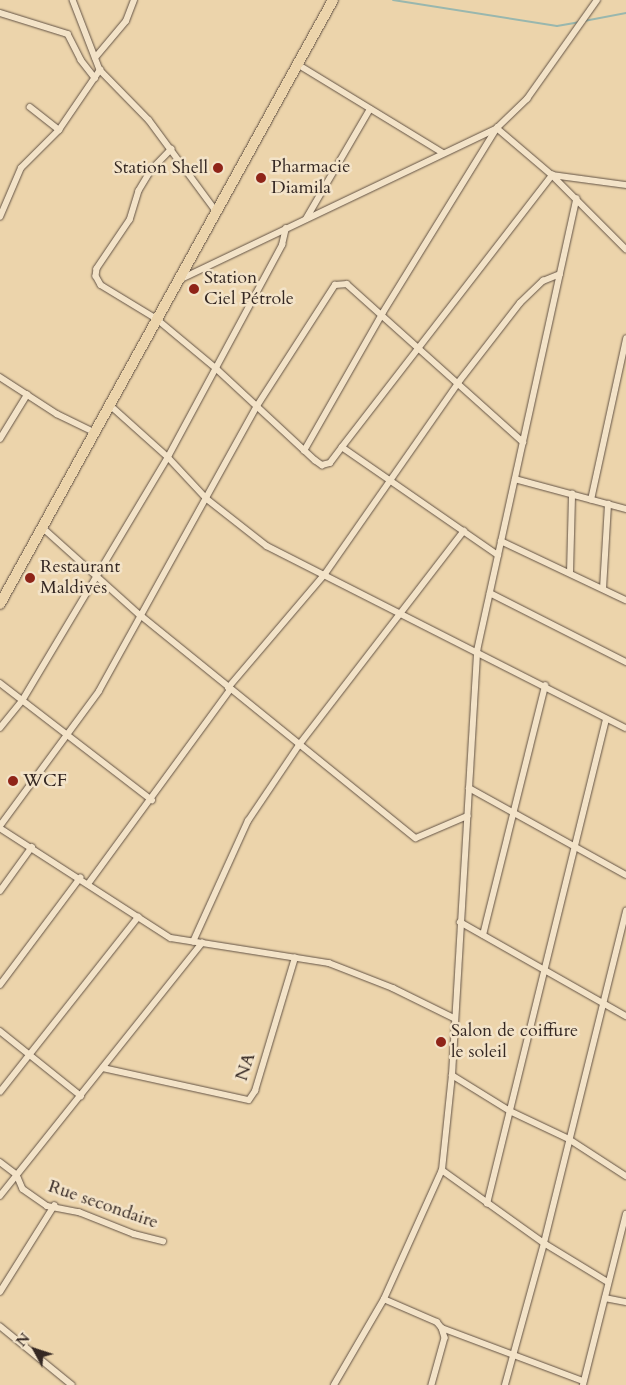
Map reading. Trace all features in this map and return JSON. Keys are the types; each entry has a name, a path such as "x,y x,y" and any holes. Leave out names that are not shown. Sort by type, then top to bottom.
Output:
{"highway":[{"path":"1,601 43,528 216,211 299,65 333,0"}],"street":[{"path":"73,0 100,70 140,109 172,149 216,211"},
{"path":"95,58 126,21 134,0"},
{"path":"304,451 382,314 497,128 528,99 597,0"},
{"path":"0,13 68,34 81,60 95,78"},
{"path":"299,65 443,153"},
{"path":"0,217 21,168 59,130 100,70"},
{"path":"30,107 59,130"},
{"path":"306,219 370,109"},
{"path":"178,280 497,128"},
{"path":"497,128 552,175 626,249"},
{"path":"172,149 147,178 130,220 97,269 96,276 101,285 157,319 218,369 304,451 322,465 330,463 420,349 552,175"},
{"path":"552,175 626,185"},
{"path":"334,1385 384,1299 442,1170 452,1075 477,651 576,199"},
{"path":"0,728 22,701 168,457 218,369 282,245 286,228"},
{"path":"88,884 152,800 229,689 325,574 458,383 520,303 543,281 560,274"},
{"path":"454,1018 394,988 329,963 171,938 0,827 68,737 99,691 139,614 207,499 257,406 335,285 347,284 523,442"},
{"path":"591,500 626,339"},
{"path":"0,377 27,395 94,432"},
{"path":"0,439 27,395"},
{"path":"110,405 168,457 207,499 267,546 626,728"},
{"path":"342,447 498,555"},
{"path":"515,479 626,509"},
{"path":"570,574 572,494"},
{"path":"603,589 608,504"},
{"path":"43,528 98,574 139,614 229,689 416,838 467,816"},
{"path":"193,942 248,821 299,745 464,531"},
{"path":"501,541 626,600"},
{"path":"490,594 626,662"},
{"path":"0,682 68,737 152,800"},
{"path":"483,935 545,686"},
{"path":"487,1204 606,718"},
{"path":"469,788 626,874"},
{"path":"0,891 32,847"},
{"path":"0,985 80,878"},
{"path":"505,1385 544,1243 626,911"},
{"path":"0,1092 138,917"},
{"path":"460,922 626,1016"},
{"path":"0,1196 202,943"},
{"name":"NA","path":"103,1068 249,1100 255,1092 295,958"},
{"path":"0,1031 81,1096"},
{"path":"452,1075 510,1110 569,1139 626,1176"},
{"name":"Rue secondaire","path":"0,1162 17,1175 23,1190 47,1206 54,1206 163,1241"},
{"path":"442,1170 544,1243 608,1282"},
{"path":"0,1292 54,1206"},
{"path":"442,1328 583,1383 626,1214"},
{"path":"604,1298 626,1302"},
{"path":"384,1299 437,1322 442,1328 445,1338 432,1385"},
{"path":"0,1326 72,1385"}],"waterway":[{"path":"393,0 557,26 579,22"},
{"path":"584,21 626,13"}],"place":[{"name":"Station Shell","path":"218,168"},
{"name":"Pharmacie Diamila","path":"261,178"},
{"name":"Station Ciel Pétrole","path":"194,289"},
{"name":"Restaurant Maldives","path":"30,578"},
{"name":"WCF","path":"13,781"},
{"name":"Salon de coiffure le soleil","path":"441,1042"}]}
